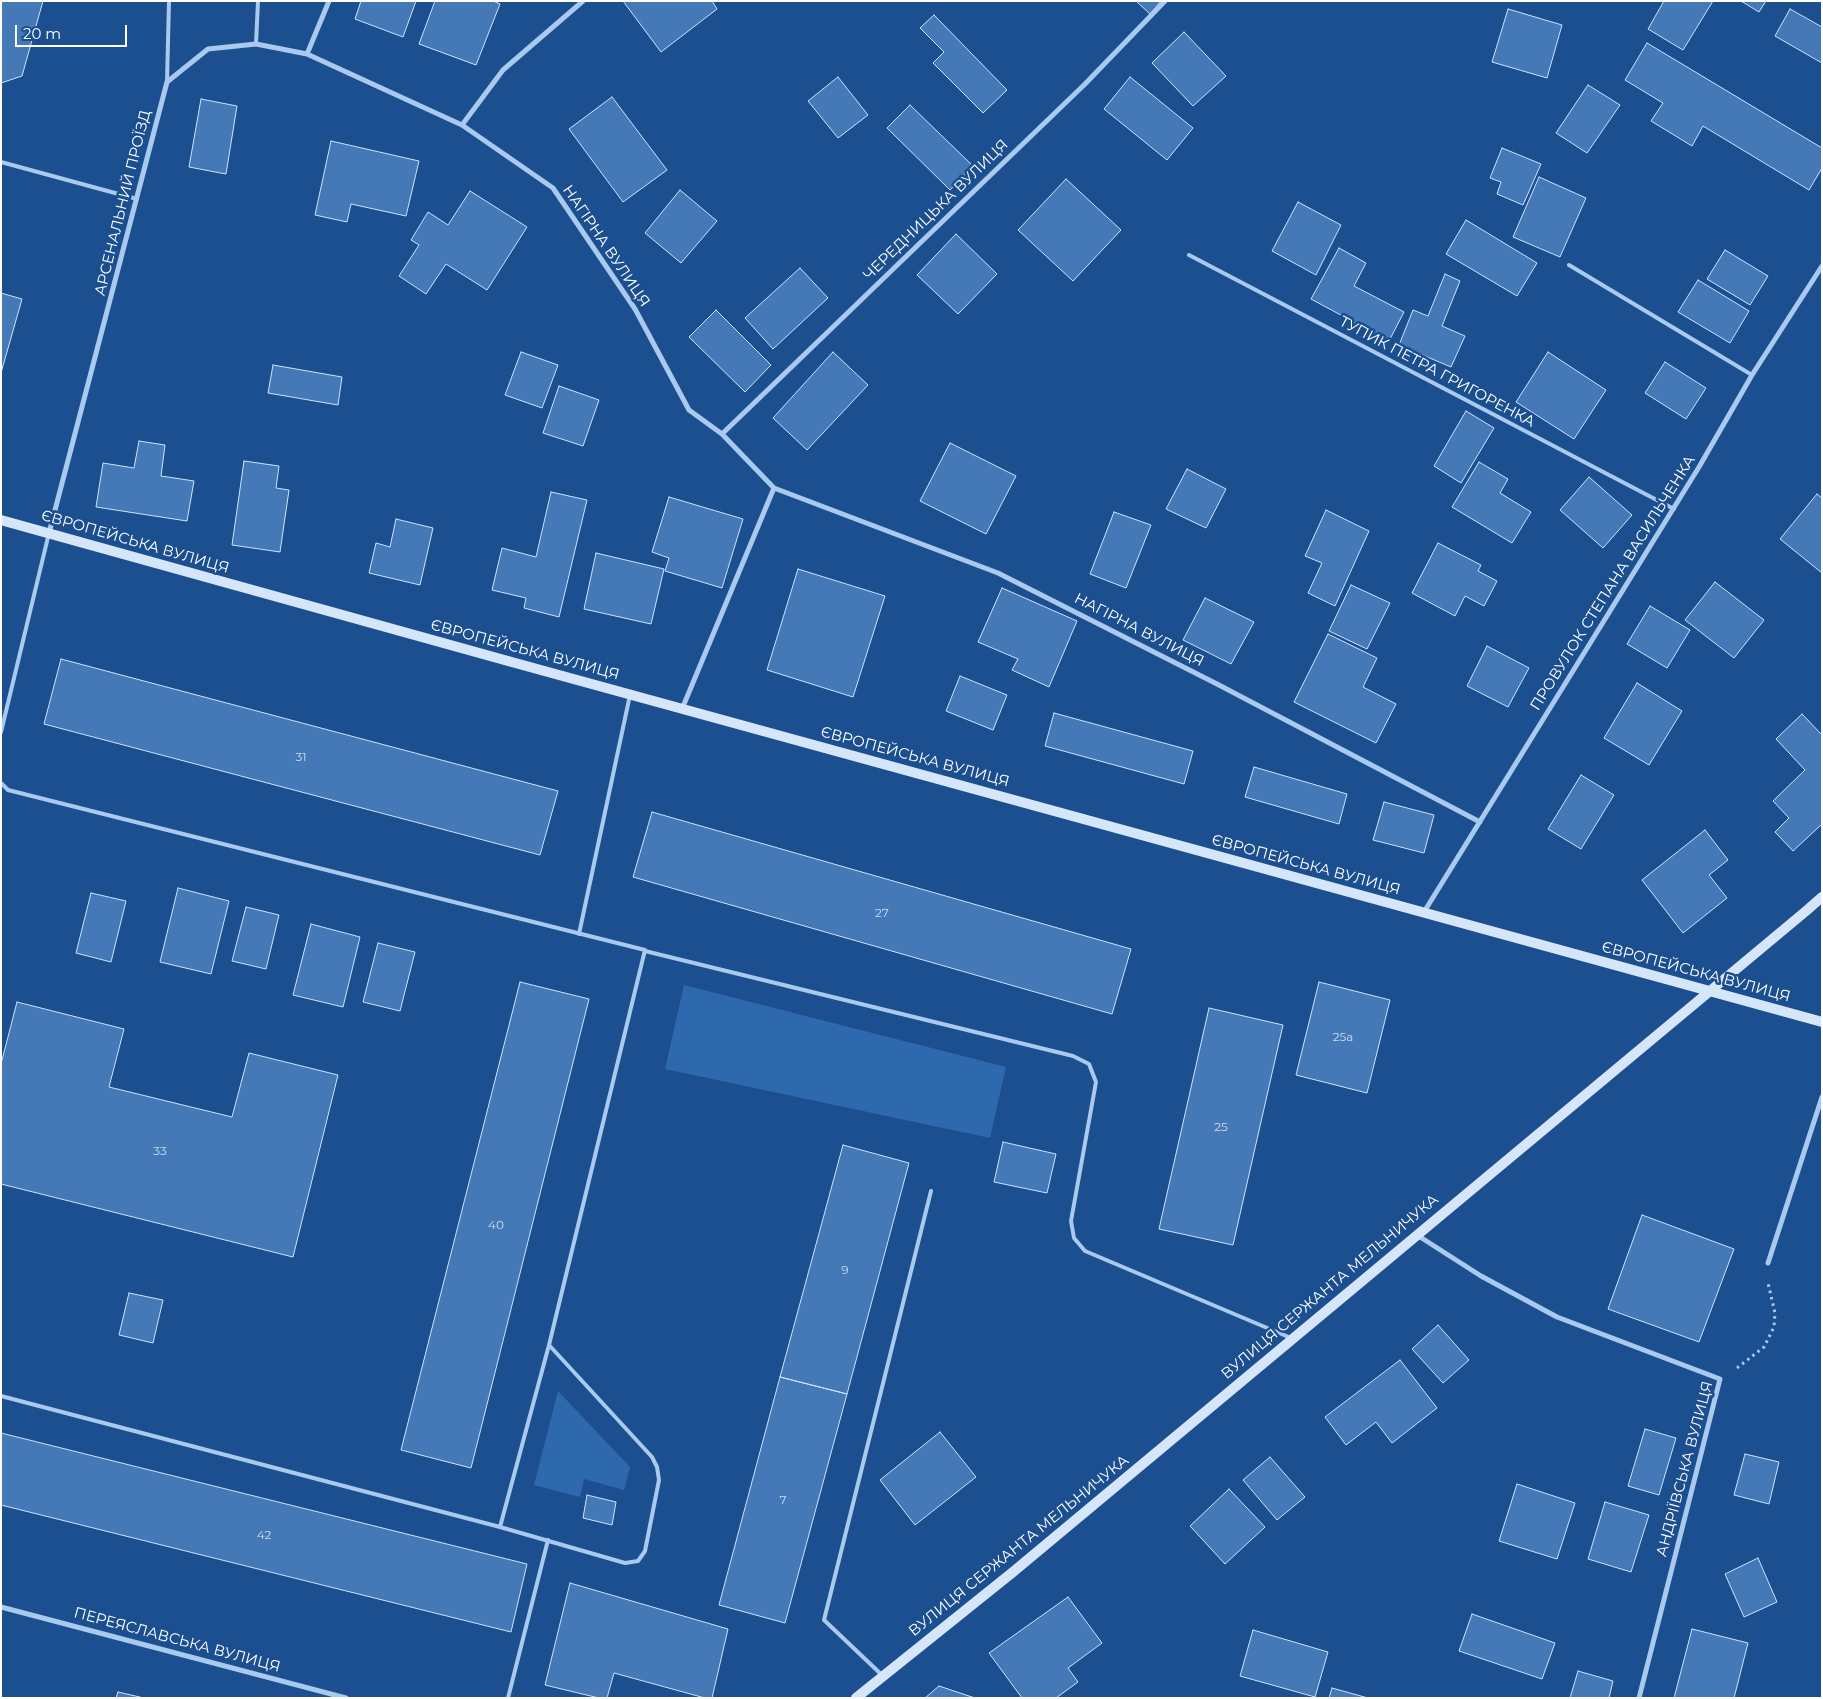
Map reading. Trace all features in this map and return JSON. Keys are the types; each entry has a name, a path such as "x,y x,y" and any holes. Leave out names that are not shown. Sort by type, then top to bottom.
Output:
{"street":[{"path":"167,82 208,49 256,44 307,54 329,1"},
{"path":"462,125 503,70 583,1"},
{"name":"ЧЕРЕДНИЦЬКА ВУЛИЦЯ","path":"722,434 1085,84 1165,1"},
{"name":"НАГІРНА ВУЛИЦЯ","path":"307,54 462,125 554,188 635,309 689,410 722,434 774,488 998,573 1217,684 1480,822"},
{"name":"АРСЕНАЛЬНИЙ ПРОЇЗД","path":"49,534 167,82"},
{"name":"ПРОВУЛОК СТЕПАНА ВАСИЛЬЧЕНКА","path":"1423,913 1674,509 1752,375 1822,266"},
{"path":"682,709 774,488"},
{"name":"ЄВРОПЕЙСЬКА ВУЛИЦЯ","path":"1,520 630,695 1822,1022"},
{"name":"ВУЛИЦЯ СЕРЖАНТА МЕЛЬНИЧУКА","path":"856,1698 1013,1572 1822,897"},
{"path":"1768,1263 1822,1097"},
{"path":"1417,1234 1480,1276 1557,1317 1720,1379"},
{"name":"АНДРІЇВСЬКА ВУЛИЦЯ","path":"1639,1698 1720,1379"},
{"name":"ПЕРЕЯСЛАВСЬКА ВУЛИЦЯ","path":"1,1607 346,1698"}],"lane":[{"path":"167,82 169,1"},
{"path":"256,44 258,1"},
{"path":"1,162 137,198"},
{"name":"ТУПИК ПЕТРА ГРИГОРЕНКА","path":"1189,255 1674,509"},
{"path":"1569,264 1752,375"},
{"path":"1,732 49,534"},
{"path":"579,934 630,695"},
{"path":"1,783 8,790 645,951 1073,1056 1089,1064 1096,1082 1071,1221 1074,1238 1085,1251 1293,1338"},
{"path":"500,1527 549,1345 645,951"},
{"path":"883,1676 824,1620 931,1191"},
{"path":"1,1396 500,1527 625,1562 638,1561 645,1551 659,1480 657,1467 652,1457 549,1345"},
{"path":"508,1698 548,1540"}],"path":[{"name":"АНДРІЇВСЬКА ВУЛИЦЯ","path":"1720,1379 1764,1346 1774,1327 1775,1313 1767,1281 1768,1263"}],"shaded area":[{"path":"684,985 1006,1067 990,1138 665,1069"},
{"path":"558,1391 630,1467 624,1490 584,1479 580,1497 534,1485"}],"building":[{"path":"1,1 43,1 22,76 1,83"},
{"path":"361,1 416,1 403,37 355,19"},
{"path":"435,1 493,1 500,4 476,65 419,44"},
{"path":"623,1 712,1 717,9 661,52"},
{"path":"1136,1 1161,1 1150,14"},
{"path":"1664,1 1713,1 1683,50 1648,29"},
{"path":"1741,1 1766,1 1759,12"},
{"path":"1508,9 1562,25 1547,78 1492,62"},
{"path":"1790,9 1822,27 1822,63 1775,36"},
{"path":"934,15 1007,90 983,113 933,63 944,52 920,28"},
{"path":"1184,32 1226,76 1193,106 1152,63"},
{"path":"1647,43 1822,148 1822,168 1809,190 1703,126 1692,146 1651,121 1663,103 1625,80"},
{"path":"838,77 868,115 838,138 808,101"},
{"path":"1130,77 1193,128 1167,160 1104,109"},
{"path":"1588,85 1620,105 1587,153 1556,133"},
{"path":"612,97 667,170 623,202 569,129"},
{"path":"201,99 237,106 226,174 189,167"},
{"path":"910,105 973,166 950,190 887,128"},
{"path":"331,141 419,161 406,216 351,204 347,222 315,215"},
{"path":"1502,148 1541,164 1523,205 1497,194 1501,182 1490,178"},
{"path":"1539,177 1586,198 1560,257 1513,237"},
{"path":"1066,179 1121,230 1073,281 1018,230"},
{"path":"680,190 717,221 681,263 645,233"},
{"path":"470,191 527,227 487,290 446,264 426,294 399,276 419,245 411,240 428,212 448,225"},
{"path":"1298,202 1341,225 1316,275 1272,251"},
{"path":"1466,220 1537,263 1517,296 1446,254"},
{"path":"956,234 997,274 958,314 917,275"},
{"path":"1339,248 1366,263 1354,286 1404,312 1389,341 1311,299"},
{"path":"1725,250 1768,276 1750,305 1707,279"},
{"path":"800,268 828,298 773,349 745,318"},
{"path":"1445,274 1460,281 1442,326 1465,336 1451,367 1399,345 1413,310 1428,316"},
{"path":"1698,280 1749,311 1730,343 1678,312"},
{"path":"1,293 22,299 1,373"},
{"path":"716,310 771,365 745,392 689,337"},
{"path":"521,352 558,365 542,408 505,395"},
{"path":"833,352 868,385 807,450 773,418"},
{"path":"1548,352 1606,390 1574,439 1516,402"},
{"path":"1665,362 1706,388 1686,419 1645,393"},
{"path":"273,365 342,377 338,405 268,393"},
{"path":"559,386 599,400 583,446 543,433"},
{"path":"1466,411 1494,428 1461,483 1434,466"},
{"path":"139,441 165,445 161,476 194,481 187,521 96,507 103,463 134,468"},
{"path":"950,443 1016,476 986,534 920,501"},
{"path":"244,461 279,466 276,488 289,490 280,552 232,545"},
{"path":"1479,462 1508,479 1500,493 1531,512 1512,543 1452,507"},
{"path":"1187,469 1226,489 1206,528 1166,509"},
{"path":"1589,477 1632,515 1603,548 1560,510"},
{"path":"551,492 587,500 559,617 524,608 526,598 492,590 502,548 536,557"},
{"path":"1817,494 1822,498 1822,573 1780,539"},
{"path":"669,497 743,519 722,588 665,571 669,558 652,552"},
{"path":"1326,510 1369,531 1335,606 1308,593 1322,563 1305,556"},
{"path":"1114,512 1151,525 1126,588 1090,574"},
{"path":"396,519 433,528 420,585 369,573 376,543 390,547"},
{"path":"1438,543 1481,565 1478,571 1497,581 1484,606 1465,596 1455,616 1412,593"},
{"path":"596,553 664,569 651,624 584,609"},
{"path":"798,569 885,596 853,697 767,670"},
{"path":"1715,582 1764,620 1734,658 1685,620"},
{"path":"1351,585 1390,603 1367,649 1329,631"},
{"path":"1002,588 1077,621 1049,687 1012,670 1018,659 978,642"},
{"path":"1205,598 1254,622 1231,664 1183,640"},
{"path":"1650,606 1690,630 1667,668 1627,644"},
{"path":"1328,634 1377,658 1363,687 1396,704 1376,743 1294,702"},
{"path":"1487,646 1529,668 1508,707 1467,686"},
{"path":"61,659 558,791 540,855 44,724"},
{"path":"960,676 1007,695 993,730 946,711"},
{"path":"1637,683 1682,711 1649,765 1604,738"},
{"path":"1054,713 1193,751 1184,784 1045,746"},
{"path":"1802,714 1822,735 1822,824 1793,851 1775,832 1789,818 1773,801 1805,770 1776,739"},
{"path":"1254,767 1347,794 1339,824 1245,797"},
{"path":"1581,775 1614,795 1581,849 1548,829"},
{"path":"1384,802 1434,815 1424,853 1373,840"},
{"path":"652,812 1131,949 1112,1014 633,877"},
{"path":"1705,830 1728,860 1709,875 1727,898 1683,933 1642,880"},
{"path":"178,888 229,901 211,974 160,962"},
{"path":"91,893 126,901 111,962 76,953"},
{"path":"246,907 279,915 266,969 232,961"},
{"path":"311,924 360,937 343,1007 293,995"},
{"path":"378,943 415,952 400,1011 363,1002"},
{"path":"520,982 589,999 471,1468 401,1450"},
{"path":"1319,982 1390,1000 1367,1093 1296,1075"},
{"path":"17,1002 124,1029 109,1087 232,1117 249,1053 338,1075 293,1257 1,1184 1,1064"},
{"path":"1209,1008 1283,1025 1233,1245 1159,1229"},
{"path":"1003,1142 1056,1154 1047,1193 994,1182"},
{"path":"843,1145 909,1163 847,1394 780,1377"},
{"path":"1642,1215 1734,1249 1699,1342 1608,1309"},
{"path":"129,1293 163,1300 153,1343 119,1335"},
{"path":"1438,1325 1469,1360 1443,1383 1412,1349"},
{"path":"1400,1360 1437,1408 1392,1443 1376,1422 1346,1445 1325,1417"},
{"path":"780,1377 847,1394 785,1623 719,1605"},
{"path":"1645,1429 1676,1438 1659,1495 1628,1486"},
{"path":"940,1432 976,1477 915,1525 880,1480"},
{"path":"1,1433 527,1564 511,1632 1,1505"},
{"path":"1745,1454 1779,1462 1769,1504 1734,1495"},
{"path":"1270,1457 1305,1497 1277,1520 1243,1480"},
{"path":"1517,1484 1575,1503 1557,1559 1499,1541"},
{"path":"1229,1489 1265,1527 1225,1564 1190,1526"},
{"path":"587,1495 616,1502 612,1525 583,1518"},
{"path":"1605,1502 1649,1515 1631,1572 1588,1559"},
{"path":"1758,1558 1777,1602 1744,1617 1725,1574"},
{"path":"570,1583 728,1629 712,1698 705,1698 614,1673 607,1698 599,1698 545,1685"},
{"path":"1068,1597 1102,1643 1068,1668 1078,1682 1056,1698 1022,1698 989,1653"},
{"path":"1472,1614 1555,1643 1542,1679 1459,1651"},
{"path":"1692,1629 1748,1643 1734,1698 1674,1698"},
{"path":"1253,1630 1328,1652 1315,1697 1240,1676"},
{"path":"1578,1671 1613,1681 1609,1698 1570,1698"},
{"path":"939,1686 975,1698 925,1698"},
{"path":"1332,1688 1368,1698 1329,1698"},
{"path":"118,1692 144,1698 116,1698"}]}
